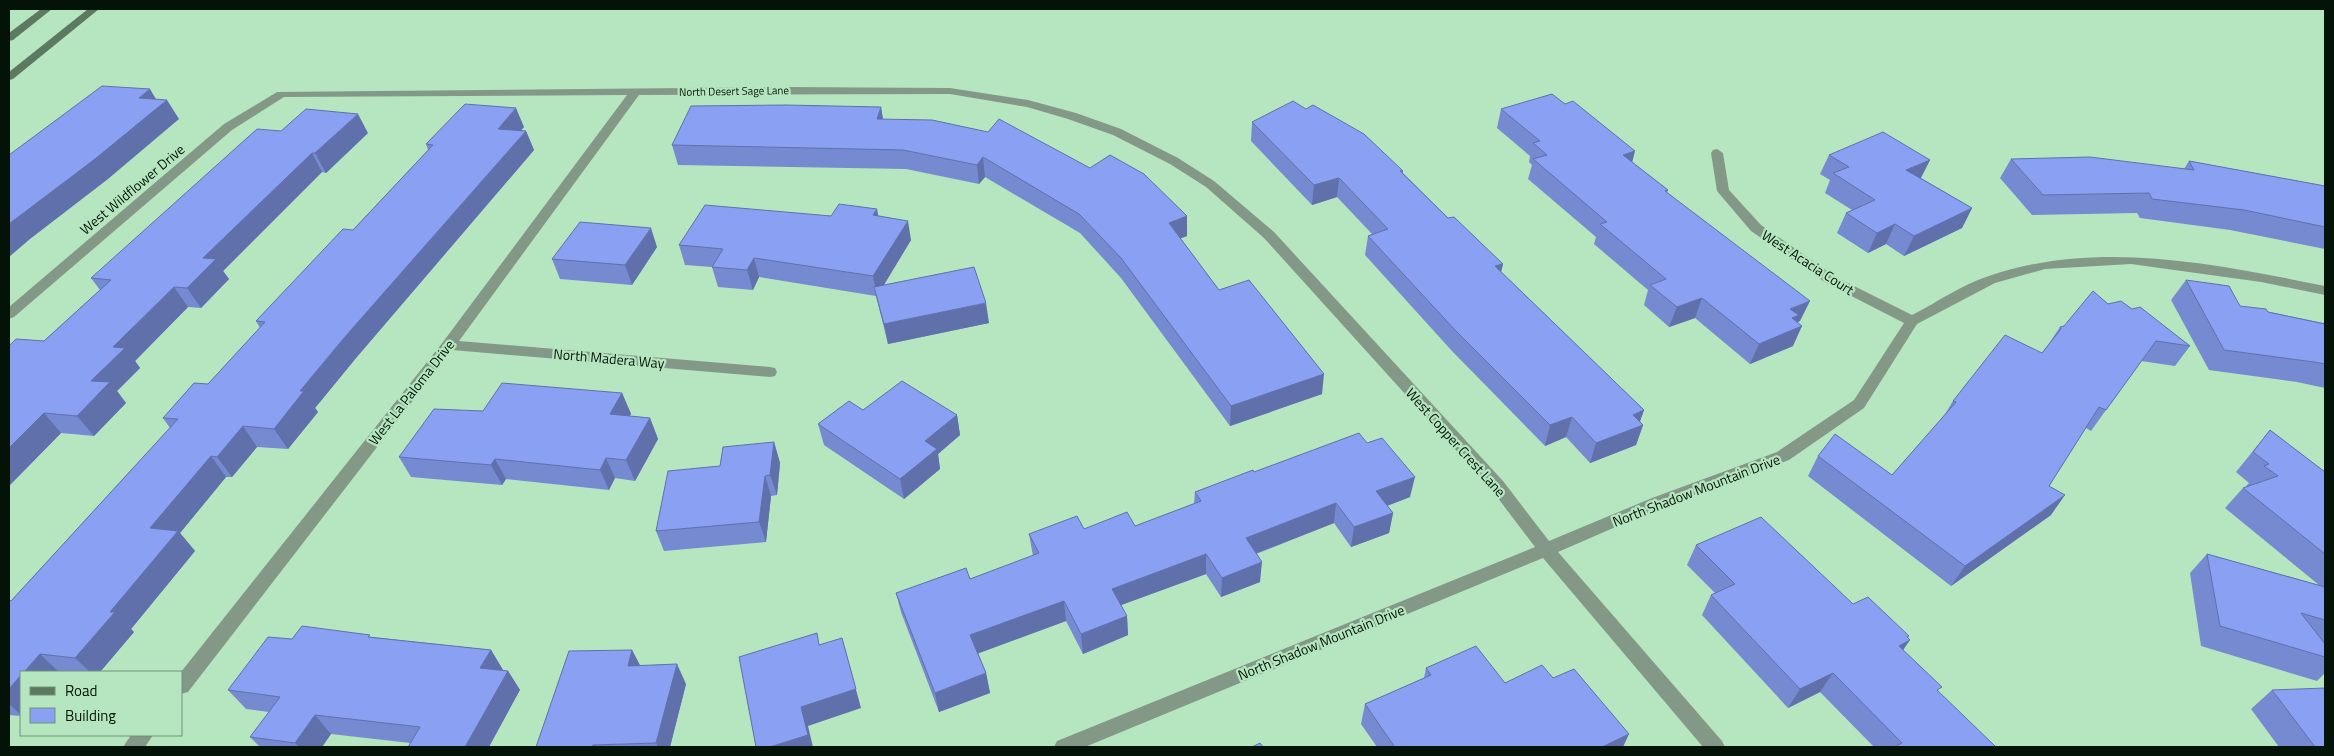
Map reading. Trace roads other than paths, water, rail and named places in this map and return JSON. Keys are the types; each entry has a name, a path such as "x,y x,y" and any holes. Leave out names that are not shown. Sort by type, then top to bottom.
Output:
{"street":[{"path":"9,38 47,9"},
{"path":"9,77 94,9"},
{"name":"North Desert Sage Lane","path":"281,94 634,93 786,90 950,91 1028,104 1072,116 1117,132 1174,160"},
{"name":"West La Paloma Drive","path":"182,685 448,345 634,93"},
{"name":"West Wildflower Drive","path":"9,314 228,127 281,94"},
{"name":"West Acacia Court","path":"1717,153 1723,192 1756,228 1831,280 1912,321"},
{"name":"West Copper Crest Lane","path":"1174,160 1210,184 1269,236 1497,485 1546,550 1716,747"},
{"name":"North Shadow Mountain Drive","path":"1064,747 1546,550 1658,502 1783,456 1859,404 1912,321 1990,280 2045,265 2131,260 2261,278 2325,291"},
{"name":"North Madera Way","path":"448,345 770,372"},
{"path":"133,747 142,736"}]}
